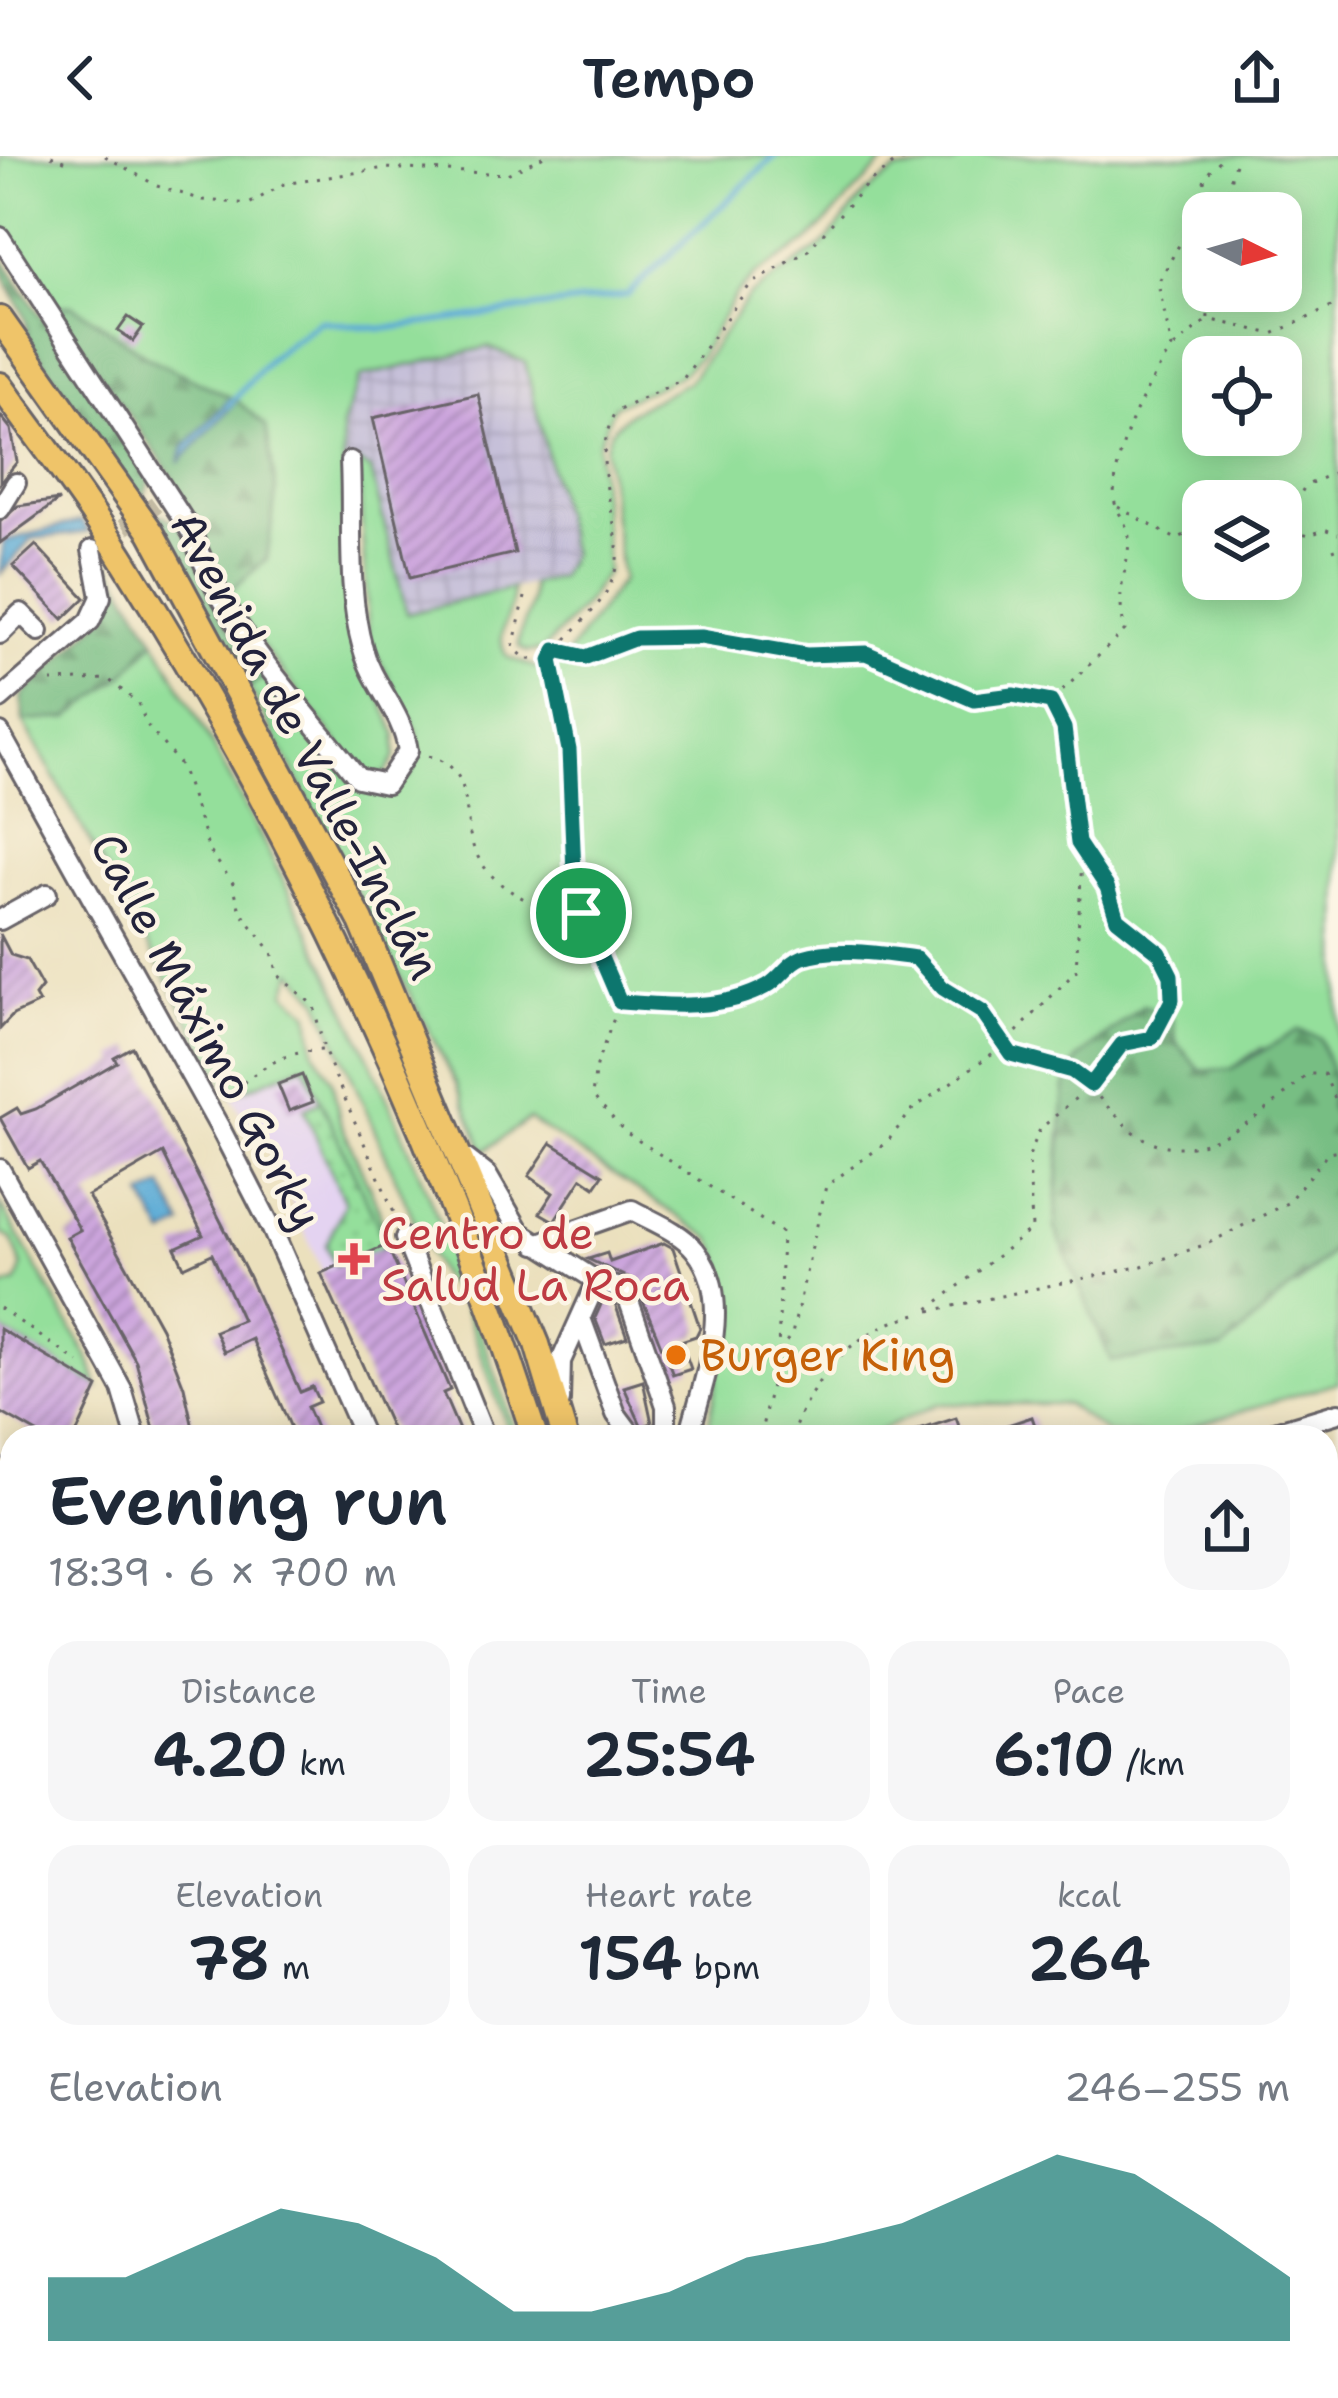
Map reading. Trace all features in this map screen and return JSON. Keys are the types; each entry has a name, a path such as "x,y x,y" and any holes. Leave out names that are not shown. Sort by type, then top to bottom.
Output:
{"main road":[{"name":"Avenida de Valle-Inclán","path":"0,319 151,532 361,921 537,1344 561,1425"},
{"name":"Avenida de Valle-Inclán","path":"0,385 121,555 305,879 404,1093 531,1425"}],"street":[{"path":"0,237 162,500 192,533 205,572 250,642 358,778 386,784 408,751 404,721 364,655 356,620 350,460"},
{"path":"0,509 16,483"},
{"path":"0,699 90,621 100,597 92,550"},
{"path":"0,634 21,613 39,631"},
{"name":"Calle Máximo Gorky","path":"0,734 272,1229 359,1425"},
{"path":"0,920 47,894"},
{"path":"458,1152 487,1175 508,1220 536,1244 597,1281 625,1290 666,1406 666,1425"},
{"path":"0,1169 122,1389 132,1425"},
{"path":"536,1244 632,1210 696,1251 714,1285 713,1343 693,1425"},
{"path":"405,1238 480,1425"},
{"path":"562,1425 561,1361 597,1281"},
{"path":"582,1321 624,1425"},
{"path":"1298,1425 1338,1413"}],"path":[{"path":"51,156 67,162 65,156"},
{"path":"105,156 158,186 203,200 249,204 284,184 386,168 506,174 544,156"},
{"path":"763,1425 778,1352 782,1234 625,1132 592,1095 596,1066 620,1002 575,897 569,750 551,660 594,610 615,575 602,446 615,412 683,380 750,285 807,250 866,184 897,161 949,156"},
{"path":"1172,348 1158,283 1195,218 1206,173 1225,156"},
{"path":"1227,192 1237,156"},
{"path":"1208,320 1273,334 1338,304"},
{"path":"1208,312 1208,320"},
{"path":"1051,702 1125,630 1118,598 1130,534 1116,506 1123,448 1139,400 1172,348 1208,320"},
{"path":"1302,493 1310,482 1338,476"},
{"path":"1116,506 1176,539 1182,536"},
{"path":"1302,534 1324,530 1338,534"},
{"path":"525,597 513,647 526,659 551,660"},
{"path":"556,650 586,657 636,638 701,637 806,655 866,653 974,700 1013,695 1051,702"},
{"path":"39,676 48,682 108,679 138,703 147,725 181,766 209,850 233,883 240,911 272,952 278,975 314,1006 324,1050 405,1238"},
{"path":"778,1352 792,1334 826,1186 887,1142 913,1109 1003,1046 1076,971 1078,843 1064,728 1051,702"},
{"path":"408,751 443,760 467,788 470,831 478,859 504,884 548,913 581,913"},
{"path":"924,1312 1032,1229 1029,1156 1040,1129 1091,1085 1122,1044 1152,1038 1172,1000 1173,985 1160,953 1117,919 1107,887 1078,843"},
{"path":"620,1002 680,1007 721,1001 766,987 800,958 916,958 943,988 982,1012 1011,1054 1072,1071 1091,1085 1138,1138 1172,1146 1214,1142 1249,1124 1308,1074 1324,1074 1338,1105"},
{"path":"222,1098 254,1069 305,1051 324,1050"},
{"path":"795,1425 804,1402 838,1353 883,1322 1142,1266 1208,1244 1287,1203 1328,1152 1338,1150"},
{"path":"0,1308 79,1363"},
{"path":"23,1341 30,1330"}],"shaded area":[{"path":"488,347 525,361 571,554 559,577 407,614 371,470 344,461 342,426 360,377"},
{"name":"Centro de Salud La Roca","path":"304,1065 450,1390 443,1394 457,1425 390,1425 258,1125 248,1127 231,1095"}],"green space":[{"path":"0,156 890,156 807,242 756,274 735,296 699,357 679,376 614,406 598,445 607,571 585,604 543,650 527,652 519,647 531,584 559,577 571,554 525,362 488,347 360,377 342,426 350,629 396,733 395,757 386,773 365,777 256,638 228,593 236,400 149,358 96,320 53,307 0,224"},
{"path":"967,156 1338,156 1338,1120 1330,1108 1333,1076 1261,1048 1231,1069 1201,1071 1176,1042 1061,1132 1055,1228 1297,1286 1338,1246 1338,1382 1196,1425 1096,1425 1066,1404 938,1404 892,1425 709,1425 726,1307 720,1258 711,1238 529,1119 484,1151 456,1083 249,687 264,677 354,783 370,791 393,791 411,774 418,733 369,641 358,462 371,470 407,614 512,588 502,639 507,657 546,671 564,659 622,580 605,448 611,430 629,413 689,381 749,296 823,245 866,193 896,171 950,165"},
{"path":"0,255 150,480 141,503 27,337 24,316"},
{"path":"73,305 149,358 236,400 266,426 276,491 267,559 228,593 171,475 53,307"},
{"path":"162,515 181,526 221,616 264,677 249,687 152,519"},
{"path":"104,554 155,640 123,676 68,718 23,721 22,696 111,611"},
{"path":"111,611 139,658 155,640 259,833 356,1029 442,1230 512,1425 506,1425 462,1300 440,1275 419,1232 318,999 293,971 286,992 310,1014 314,1050 332,1081 340,1121 378,1207 387,1245 304,1065 231,1095 23,721 22,696"},
{"path":"1143,1006 1173,1019 1176,1042 1201,1071 1231,1069 1298,1030 1319,1038 1333,1077 1330,1108 1338,1120 1338,1246 1223,1349 1111,1361 1055,1228 1065,1087 1078,1059"},
{"path":"321,1101 387,1245 336,1267 326,1245 345,1203 304,1109"},
{"path":"0,1203 90,1361 98,1387 0,1329 0,1288 17,1282 22,1267 12,1239 0,1233"}],"water":[{"path":"229,400 233,405 179,463 184,447"},
{"path":"81,521 89,532 32,539 0,574 4,541"},
{"path":"163,1186 183,1225 165,1236 143,1196"}],"building":[{"path":"128,317 143,327 133,341 118,331"},
{"path":"478,394 515,553 410,578 373,418"},
{"path":"0,415 11,429 17,462 0,483"},
{"path":"59,500 0,543 0,522 18,506"},
{"path":"36,545 85,598 63,619 13,566"},
{"path":"0,934 11,955 27,960 42,987 35,996 39,1003 13,1015 0,1029"},
{"path":"132,1047 249,1277 300,1392 312,1387 319,1402 307,1407 315,1425 290,1425 252,1339 224,1352 215,1331 242,1320 212,1254 184,1267 175,1248 203,1235 163,1153 88,1196 161,1328 184,1387 192,1425 153,1425 136,1361 67,1237 80,1230 40,1161 28,1168 0,1118 17,1108 21,1114 36,1109 117,1062 114,1057"},
{"path":"302,1075 313,1102 289,1111 278,1084"},
{"path":"551,1143 603,1175 595,1187 582,1178 554,1221 540,1213 553,1193 529,1176"},
{"path":"664,1243 673,1248 700,1328 696,1336 681,1341 691,1369 673,1375 635,1281 588,1259 607,1253 610,1262"},
{"path":"387,1245 450,1390 443,1393 457,1425 390,1425 321,1273"},
{"path":"604,1298 614,1301 627,1337 605,1344 595,1318"},
{"path":"0,1329 98,1387 81,1425 23,1425 0,1412"},
{"path":"643,1381 652,1423 641,1425 624,1387"},
{"path":"1032,1417 1035,1425 1008,1425"}],"waterway":[{"path":"228,406 271,357 320,321 383,329 627,295 775,156"}],"tunnel":[{"path":"102,543 156,504"}],"place":[{"name":"Centro de Salud La Roca","path":"354,1259"},
{"name":"Burger King","path":"676,1355"}],"route":[{"path":"701,637 806,655 866,653 974,700 1013,695 1051,702 1064,728 1078,843 1107,887 1117,919 1160,953 1171,975 1172,1000 1152,1038 1122,1044 1091,1085 1072,1071 1011,1054 982,1012 943,988 916,958 826,954 800,958 766,987 721,1001 680,1007 620,1002 594,952 581,913 575,897 569,750 551,660 556,650 586,657 636,638 701,637"}]}
